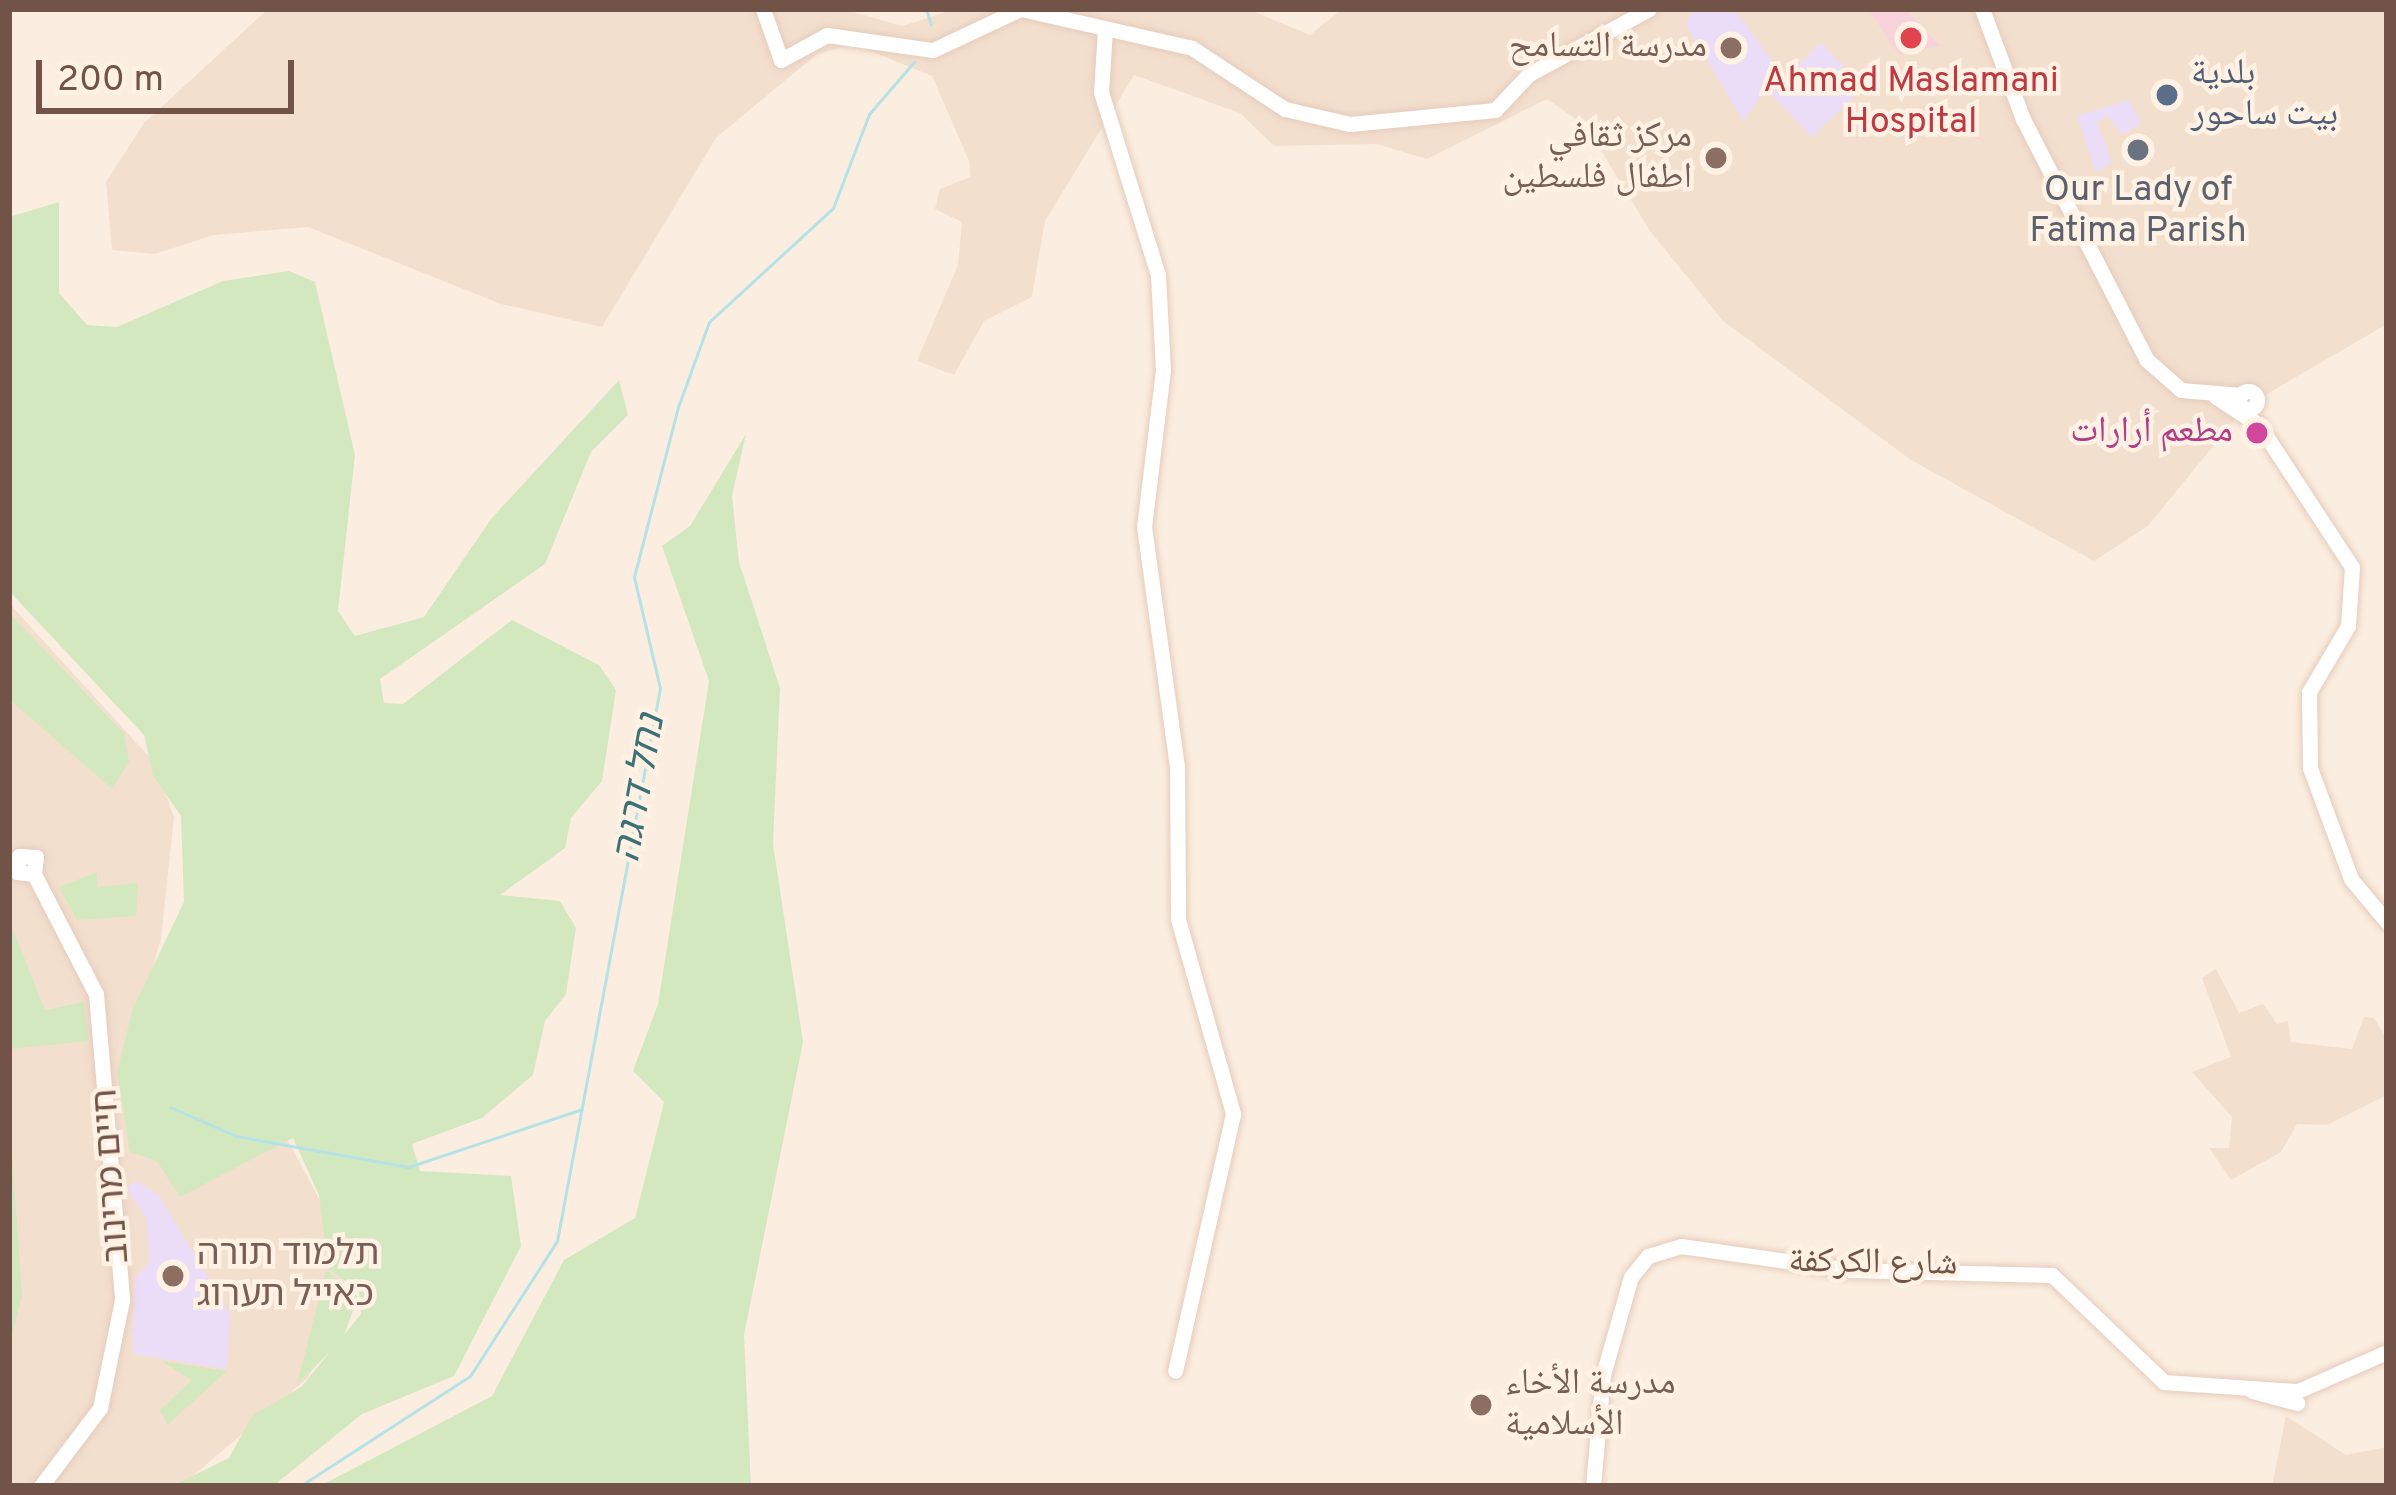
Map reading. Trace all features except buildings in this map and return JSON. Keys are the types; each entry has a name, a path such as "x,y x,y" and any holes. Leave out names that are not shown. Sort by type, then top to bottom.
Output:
{"street":[{"path":"764,9 781,61 827,35 933,50 1021,9 1192,48 1285,109 1350,124 1495,110 1529,74 1649,9"},
{"path":"1982,9 2023,119 2147,360 2181,390 2248,400 2352,567 2348,626 2308,692 2310,768 2350,879 2387,922"},
{"path":"1105,29 1101,92 1158,275 1162,370 1144,526 1177,766 1178,919 1233,1114 1175,1371"},
{"name":"חיים מרינוב","path":"14,851 36,857 34,874 96,994 122,1300 100,1408 46,1481"},
{"name":"شارع الكركفة","path":"1593,1486 1603,1375 1631,1277 1648,1256 1682,1246 1830,1268 2052,1276 2164,1382 2299,1396"},
{"path":"2299,1396 2387,1352"},
{"path":"2299,1396 2387,1362"}],"shaded area":[{"path":"268,9 842,9 903,26 955,9 1248,9 1310,35 1342,9 2387,9 2387,324 2245,407 2148,526 2094,561 1911,460 1723,321 1650,231 1586,126 1547,99 1427,159 1376,144 1274,146 1240,113 1134,75 1045,221 1032,297 984,321 954,375 917,361 958,265 962,222 935,209 940,189 970,177 969,161 932,76 853,44 817,54 716,138 602,327 501,304 308,227 214,235 155,254 112,250 106,182 144,123"},
{"name":"Ahmad Maslamani Hospital","path":"1868,9 1906,9 1940,46 1899,55"},
{"name":"مدرسة التسامح","path":"1693,10 1737,13 1780,71 1743,121 1686,25"},
{"path":"1821,43 1864,87 1812,137 1770,93"},
{"path":"2129,100 2141,124 2121,135 2108,116 2097,122 2112,162 2096,173 2077,116"},
{"path":"9,603 153,761 174,817 161,939 130,1044 289,1142 336,1231 346,1302 308,1378 181,1486 9,1486"},
{"path":"2216,969 2239,1013 2263,1004 2277,1024 2288,1021 2291,1042 2352,1049 2364,1017 2374,1018 2387,1039 2387,1095 2327,1125 2297,1124 2281,1152 2231,1180 2209,1148 2229,1148 2232,1117 2192,1072 2231,1057 2202,978"},
{"name":"תלמוד תורה כאייל תערוג","path":"138,1181 159,1196 231,1315 227,1369 133,1354 134,1280 150,1262 146,1218 126,1187"},
{"path":"2286,1416 2346,1455 2387,1447 2387,1486 2272,1486"}],"green space":[{"path":"59,202 59,293 87,325 117,327 223,281 289,271 315,282 355,455 338,611 355,636 424,617 491,519 619,380 628,415 591,452 545,564 380,679 384,703 403,704 512,620 599,665 616,690 602,781 571,818 565,848 500,895 560,901 576,928 566,994 545,1021 533,1075 482,1118 412,1144 420,1171 511,1176 521,1246 454,1376 362,1414 273,1486 172,1486 229,1458 252,1416 301,1387 330,1352 297,1384 326,1270 358,1297 344,1335 361,1314 359,1291 328,1268 319,1195 293,1138 180,1197 157,1161 130,1152 117,1072 133,1008 184,902 181,816 153,776 144,735 9,591 9,217"},
{"path":"746,434 732,496 739,562 780,688 773,844 803,1042 744,1335 751,1486 320,1486 492,1396 564,1260 635,1218 664,1102 633,1071 658,1004 709,681 662,546 690,526"},
{"path":"9,613 124,733 129,762 112,789 9,699"},
{"path":"97,872 98,887 138,883 136,916 77,920 59,887"},
{"path":"9,919 45,1010 84,1002 89,1041 9,1049"},
{"path":"9,1109 22,1296 9,1346"},
{"path":"161,1361 227,1371 167,1425 160,1410 192,1380"}],"waterway":[{"name":"נחל דרגה","path":"926,9 931,24"},
{"name":"נחל דרגה","path":"300,1486 470,1376 557,1241 660,688 634,577 678,407 709,322 833,208 869,114 914,62"},
{"path":"170,1107 236,1136 408,1167 582,1109"}],"place":[{"name":"Ahmad Maslamani Hospital","path":"1911,38"},
{"name":"مدرسة التسامح","path":"1731,48"},
{"name":"بلدية بيت ساحور","path":"2167,95"},
{"name":"Our Lady of Fatima Parish","path":"2138,150"},
{"name":"مركز ثقافي اطفال فلسطين","path":"1716,158"},
{"name":"مطعم أرارات","path":"2257,433"},
{"name":"תלמוד תורה כאייל תערוג","path":"173,1276"},
{"name":"مدرسة الأخاء الأسلامية","path":"1481,1405"}]}
